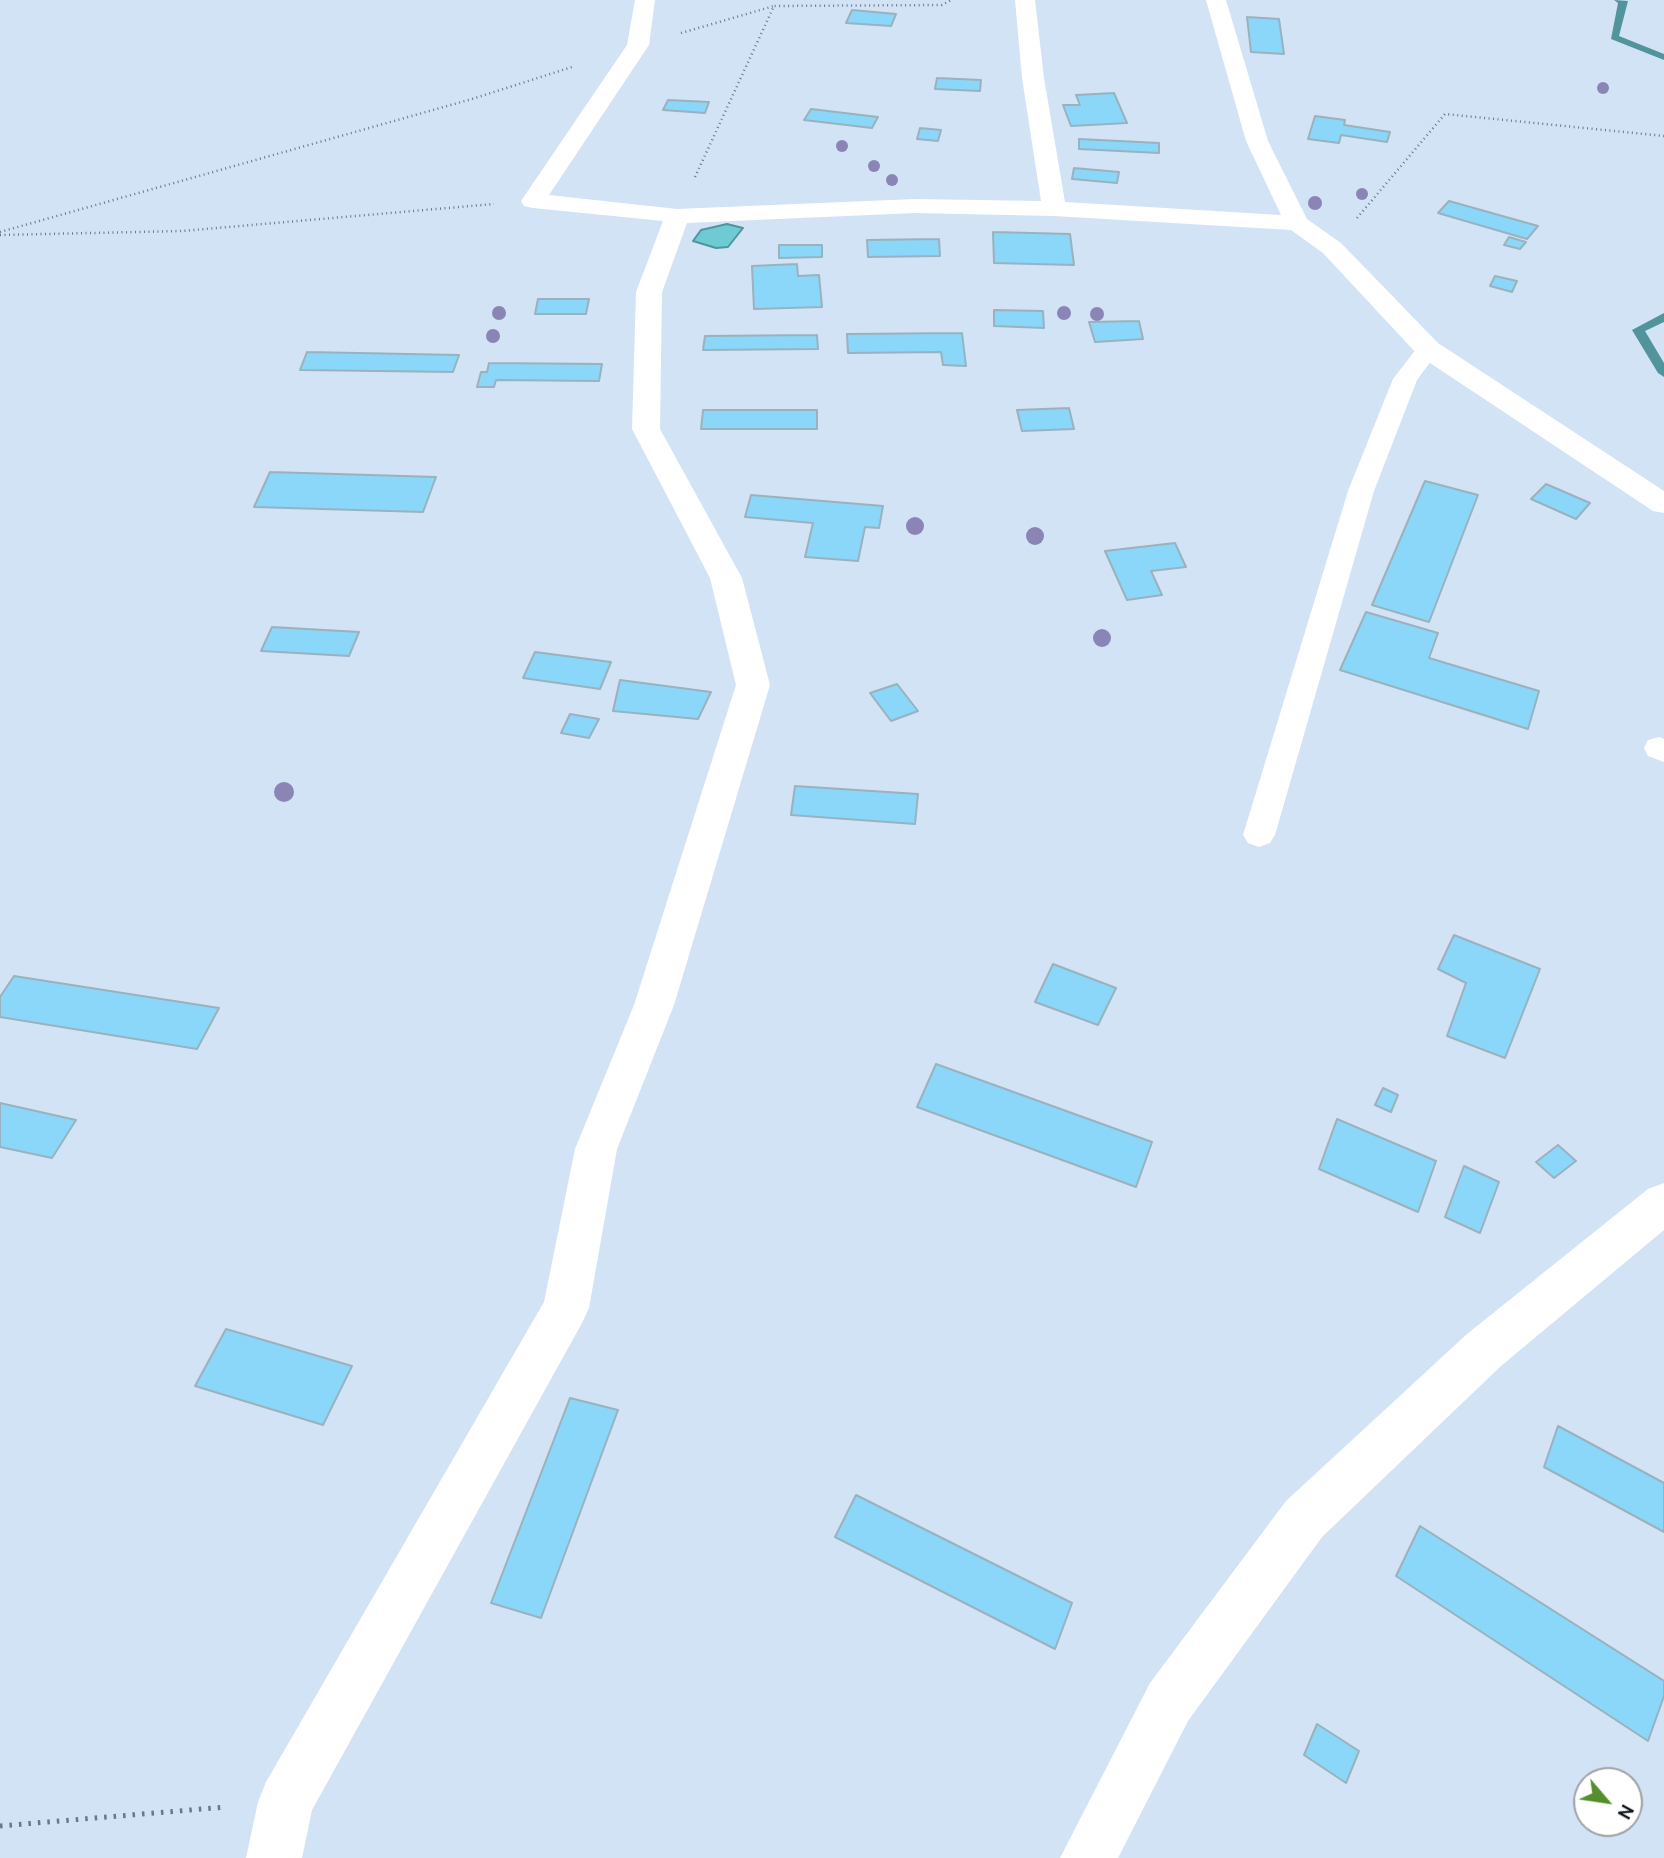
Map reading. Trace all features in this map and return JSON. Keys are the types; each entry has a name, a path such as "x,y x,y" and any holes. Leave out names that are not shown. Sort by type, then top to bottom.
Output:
{"street":[{"path":"645,0 638,46 533,201 677,216 915,206 1054,209 1297,223"},
{"path":"1025,0 1033,78 1054,209"},
{"path":"1216,0 1257,141 1297,223 1332,248 1428,349 1664,504"},
{"path":"274,1858 286,1802 566,1308 596,1149 654,1005 753,685 726,578 646,429 649,292 677,216"},
{"path":"1088,1858 1169,1702 1304,1519 1484,1350 1664,1203"}],"lane":[{"path":"1259,835 1362,491 1405,379 1428,349"}],"path":[{"path":"0,233 472,99 774,6 942,5 951,0"},
{"path":"677,216 774,6"},
{"path":"1332,248 1445,114 1664,136"},
{"path":"0,233 182,231 533,201"},
{"path":"0,1826 286,1802"}],"shaded area":[{"path":"727,224 743,228 728,247 716,248 693,241 701,230"}],"building":[{"path":"852,10 896,14 891,26 846,23"},
{"path":"1247,17 1279,19 1284,54 1251,52"},
{"path":"937,78 981,80 980,91 935,89"},
{"path":"1114,93 1127,123 1071,126 1063,105 1080,105 1076,95"},
{"path":"668,100 709,102 705,113 663,110"},
{"path":"811,109 878,117 872,128 804,120"},
{"path":"1315,116 1345,120 1344,125 1390,132 1387,142 1341,135 1339,143 1308,139"},
{"path":"920,128 941,130 938,141 917,139"},
{"path":"1079,139 1159,143 1159,153 1079,149"},
{"path":"1074,168 1119,172 1117,183 1072,179"},
{"path":"1449,201 1538,226 1527,239 1438,213"},
{"path":"993,232 1070,234 1074,265 994,263"},
{"path":"1509,237 1526,242 1520,249 1504,245"},
{"path":"939,239 940,256 868,257 867,240"},
{"path":"779,245 822,245 822,257 779,258"},
{"path":"797,264 798,276 819,275 822,307 754,309 752,266"},
{"path":"1495,276 1517,281 1512,292 1490,286"},
{"path":"538,299 589,299 586,314 535,314"},
{"path":"994,310 1043,311 1044,328 994,326"},
{"path":"1139,321 1143,339 1095,342 1089,322"},
{"path":"962,333 966,366 943,365 941,352 848,353 847,334"},
{"path":"817,335 818,349 703,350 705,336"},
{"path":"307,352 459,355 453,372 300,370"},
{"path":"489,363 602,364 599,381 496,380 494,387 477,387 481,372 487,372"},
{"path":"1069,408 1074,429 1022,431 1017,410"},
{"path":"703,410 817,410 817,429 701,429"},
{"path":"270,472 436,477 423,512 254,507"},
{"path":"1425,481 1478,495 1429,622 1372,605"},
{"path":"1546,484 1590,503 1576,519 1531,499"},
{"path":"751,495 883,506 879,528 865,527 858,561 805,557 813,523 745,517"},
{"path":"1175,543 1186,567 1151,571 1162,595 1127,600 1105,551"},
{"path":"1366,612 1438,633 1429,658 1539,691 1528,729 1340,670"},
{"path":"272,627 359,632 349,656 261,651"},
{"path":"535,652 611,662 600,689 523,678"},
{"path":"620,680 711,692 698,719 613,711"},
{"path":"897,684 918,711 891,721 870,693"},
{"path":"570,714 599,719 589,738 561,733"},
{"path":"795,786 918,794 915,824 791,815"},
{"path":"1454,935 1540,969 1505,1058 1447,1036 1466,983 1438,969"},
{"path":"1053,964 1116,988 1098,1025 1035,1002"},
{"path":"14,976 219,1008 197,1049 0,1017 0,997"},
{"path":"936,1064 1152,1142 1136,1187 917,1107"},
{"path":"1383,1088 1398,1095 1391,1112 1375,1105"},
{"path":"0,1103 76,1120 52,1158 0,1147"},
{"path":"1337,1119 1436,1161 1418,1212 1319,1169"},
{"path":"1558,1145 1576,1161 1554,1178 1536,1162"},
{"path":"1464,1166 1499,1182 1480,1233 1445,1217"},
{"path":"226,1329 352,1366 323,1425 195,1386"},
{"path":"570,1398 618,1410 541,1618 491,1603"},
{"path":"1558,1426 1664,1483 1664,1532 1544,1467"},
{"path":"856,1495 1072,1603 1055,1649 835,1537"},
{"path":"1420,1526 1664,1681 1664,1696 1648,1741 1396,1576"},
{"path":"1317,1724 1359,1751 1346,1783 1304,1755"}],"waterway":[{"path":"1619,0 1623,1 1614,37 1664,57"},
{"path":"1664,317 1638,330 1664,373"}]}
